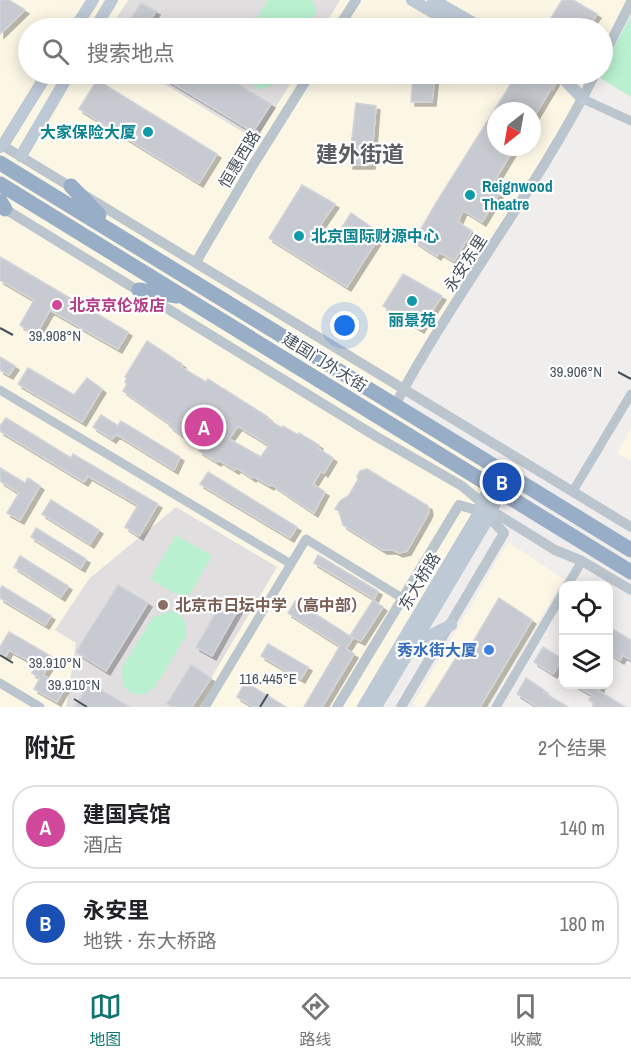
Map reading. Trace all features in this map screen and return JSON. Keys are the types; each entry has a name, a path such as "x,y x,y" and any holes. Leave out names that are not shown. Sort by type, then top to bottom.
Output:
{"highway":[{"name":"建国门外大街","path":"0,163 631,550"},
{"name":"建国门外大街","path":"0,184 631,572"},
{"path":"71,186 115,233"},
{"path":"139,290 187,298"}],"main road":[{"path":"81,18 93,0"},
{"path":"101,18 112,0"},
{"path":"412,0 443,18"},
{"path":"433,0 464,18"},
{"path":"1,145 41,84"},
{"path":"35,133 25,127 24,119 43,84"},
{"path":"21,156 63,84"},
{"path":"563,84 583,99"},
{"name":"东大桥路","path":"376,707 505,473"},
{"name":"东大桥路","path":"363,707 486,511"},
{"path":"413,643 451,625"}],"street":[{"path":"344,18 356,0"},
{"path":"613,39 631,2"},
{"name":"恒惠西路","path":"196,262 304,84"},
{"name":"永安东里","path":"395,405 520,205 590,84"},
{"path":"583,99 631,119"},
{"name":"建国门外大街","path":"1,145 631,527"},
{"path":"2,206 377,437 462,486 504,533 401,707"},
{"path":"0,390 291,564"},
{"path":"573,491 631,394"},
{"path":"337,707 459,505 486,511 555,550 582,561 631,590"},
{"path":"205,707 306,539 402,598"},
{"path":"570,581 582,561"},
{"path":"496,707 559,600"},
{"path":"0,683 40,707"}],"shaded area":[{"path":"0,0 631,0 613,37 613,18 18,18 18,84 589,84 396,405 505,477 373,707 0,707"},
{"path":"128,0 340,0 329,18 116,18"},
{"path":"164,84 290,84 256,140"},
{"path":"631,428 631,461 617,453"},
{"name":"北京市日坛中学（高中部）","path":"176,507 277,567 194,707 66,707 76,643 55,630 89,579"},
{"path":"508,542 564,579 559,581 559,587 488,707 418,707 413,704"}],"green space":[{"path":"268,0 311,0 316,8 314,18 256,18"},
{"path":"631,16 631,97 610,84 613,84 613,49"},
{"path":"251,84 275,84 260,90"},
{"path":"176,535 212,556 186,600 150,579"},
{"path":"170,611 178,613 186,623 186,636 154,688 142,695 131,693 123,686 122,668 153,617"}],"building":[{"path":"0,0 9,0 25,10 0,34"},
{"path":"562,0 573,0 597,14 594,18 551,18"},
{"path":"141,3 156,11 151,18 131,18"},
{"name":"大家保险大厦","path":"95,84 103,84 217,154 199,183 79,109"},
{"path":"174,84 238,84 271,104 253,132"},
{"path":"412,84 434,84 432,102 411,102"},
{"path":"511,84 554,84 541,105 541,102 499,102"},
{"path":"356,103 376,106 371,165 349,165"},
{"path":"487,122 487,156 510,156 490,188 499,194 482,222 463,210 458,222 472,231 454,261 439,252 437,256 414,241"},
{"name":"北京国际财源中心","path":"302,185 335,204 317,230 334,240 351,213 381,234 347,287 269,238"},
{"name":"北京京伦饭店","path":"0,257 128,332 118,349 50,310 36,335 20,325 34,300 0,280"},
{"name":"丽景苑","path":"403,274 442,296 420,329 383,306"},
{"path":"147,341 182,364 181,367 206,382 208,379 268,417 267,419 319,445 318,448 333,458 324,473 321,471 313,484 325,492 314,513 271,484 270,486 253,476 252,478 219,460 217,462 199,451 200,448 169,426 170,424 123,391 127,384 125,377","holes":["238,426 269,445 261,457 229,439"]},
{"path":"0,357 15,366 9,375 0,370"},
{"path":"28,368 74,395 87,378 102,389 82,422 18,384"},
{"path":"101,415 118,426 121,421 180,457 174,470 116,434 112,439 93,427"},
{"path":"6,418 71,458 73,454 158,504 139,536 125,527 138,505 88,476 84,482 0,431 0,426"},
{"path":"0,468 25,483 28,478 40,486 20,520 7,513 19,493 0,481"},
{"path":"367,469 428,506 427,516 407,551 399,553 393,550 383,550 343,525 339,511 335,509 340,501 349,495 358,480 357,476 360,471"},
{"path":"208,472 297,527 290,538 200,484"},
{"path":"51,500 99,530 90,544 42,514"},
{"path":"36,528 86,559 81,568 31,537"},
{"path":"318,555 378,591 374,599 314,563"},
{"path":"20,556 68,586 61,597 14,567"},
{"path":"118,585 148,603 106,671 76,652"},
{"path":"2,586 51,616 45,625 0,598"},
{"path":"225,597 240,606 212,656 196,647"},
{"name":"秀水街大厦","path":"499,598 532,620 480,707 425,707 459,653 470,647"},
{"path":"373,600 383,607 361,641 350,636"},
{"path":"295,601 353,638 346,649 354,654 322,707 304,707 340,646 288,613"},
{"path":"613,629 631,640 631,660 623,655 620,660 613,656"},
{"path":"9,632 54,658 43,675 65,688 57,702 34,689 40,678 32,673 37,665 9,650 6,656 0,653 0,647"},
{"path":"268,644 308,667 301,679 261,656"},
{"path":"543,647 559,657 559,664 553,674 534,662"},
{"path":"191,665 211,678 192,707 172,707 167,704"},
{"path":"526,678 544,690 543,692 568,707 538,707 517,694"},
{"path":"245,682 286,707 254,707 237,697"},
{"path":"89,683 130,707 75,707"},
{"path":"582,689 600,689 599,691 625,707 592,707 594,703 589,700 592,695"}],"place":[{"name":"大家保险大厦","path":"148,132"},
{"name":"Reignwood Theatre","path":"470,195"},
{"name":"北京国际财源中心","path":"299,236"},
{"name":"丽景苑","path":"412,301"},
{"name":"北京京伦饭店","path":"57,305"},
{"name":"建国宾馆","path":"204,427"},
{"name":"永安里","path":"502,482"},
{"name":"北京市日坛中学（高中部）","path":"163,605"},
{"name":"秀水街大厦","path":"489,650"}],"district":[{"name":"建外街道","path":"360,154"}]}
